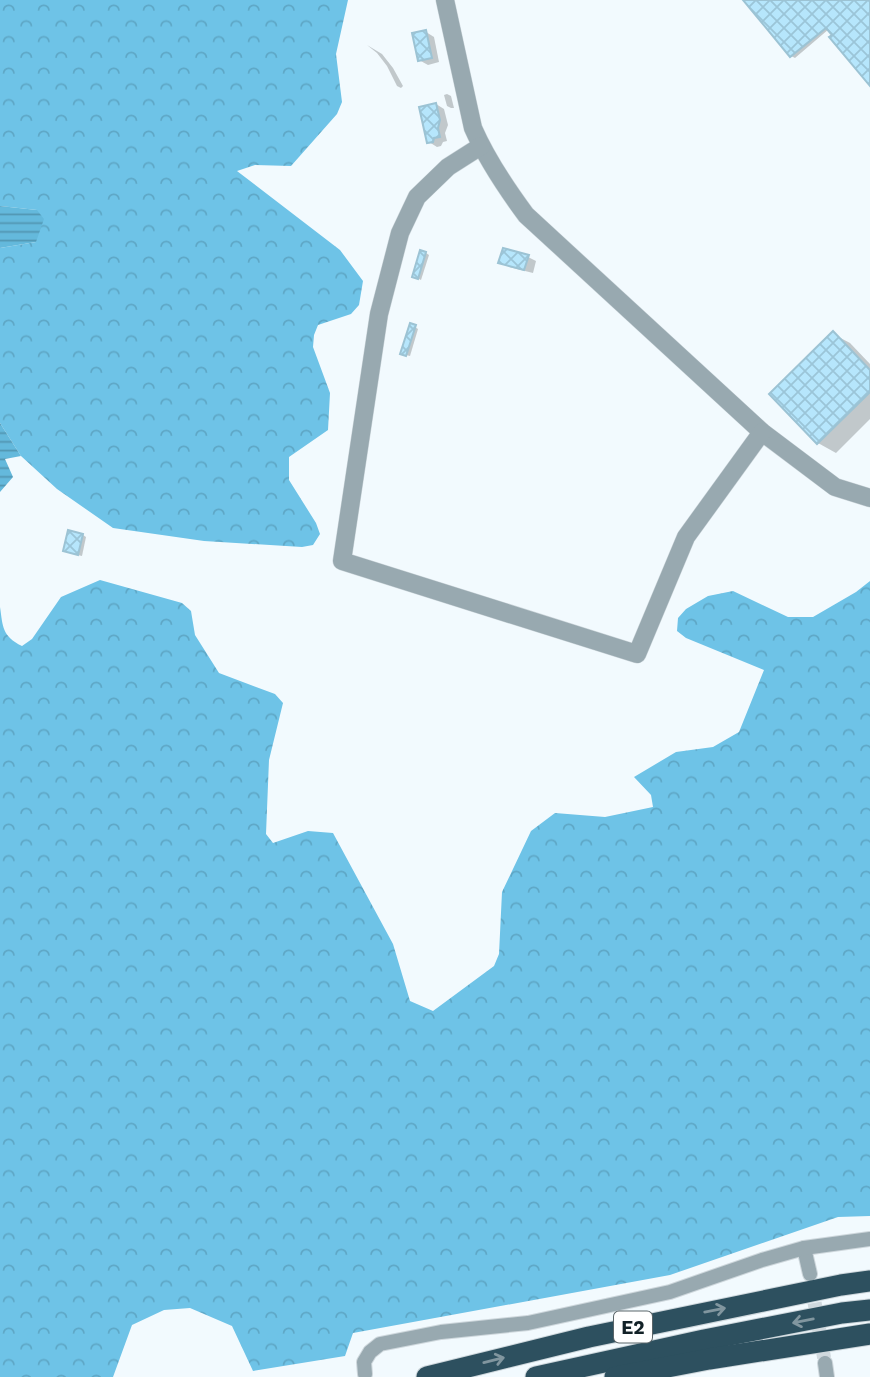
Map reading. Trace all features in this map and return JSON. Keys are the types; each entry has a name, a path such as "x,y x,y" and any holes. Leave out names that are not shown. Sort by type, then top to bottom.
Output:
{"highway":[{"name":"E2","path":"427,1377 589,1336 870,1281"},
{"path":"536,1377 704,1340 870,1310"},
{"name":"E2","path":"615,1377 709,1359 870,1334"}],"street":[{"path":"445,0 473,128 481,146 526,215 761,432 835,486 870,498"},
{"path":"481,146 448,167 416,197 400,233 379,314 342,561 637,654 686,537 761,432"},
{"path":"365,1374 365,1362 370,1352 380,1344 441,1332 528,1323 670,1292 804,1248 870,1239"},
{"path":"804,1248 810,1274"}],"green space":[{"path":"0,0 348,0 336,54 342,102 337,114 291,166 255,165 237,171 340,250 363,281 359,305 351,314 318,325 314,335 313,347 330,393 328,430 289,457 289,480 320,534 313,545 302,547 204,541 113,528 57,489 21,456 0,423 0,248 36,242 37,210 0,206"},
{"path":"100,580 182,603 191,611 195,635 219,673 275,694 283,703 269,760 266,834 273,843 308,831 333,833 393,944 410,1001 433,1011 494,966 499,954 502,892 531,831 555,813 605,817 653,807 651,795 634,777 676,752 713,747 739,732 764,670 686,638 677,631 678,618 686,609 708,596 733,591 788,617 813,617 870,581 870,1216 838,1217 670,1275 353,1333 345,1356 253,1371 232,1326 190,1308 164,1310 132,1325 113,1377 0,1377 0,607 7,635 22,646 32,639 61,597"}],"shaded area":[{"path":"0,206 37,210 44,219 36,242 0,248"},
{"path":"0,423 21,456 5,459 13,477 0,492"}],"building":[{"path":"743,0 870,0 870,86 829,37 832,35 826,28 790,57"},
{"path":"426,30 432,58 418,61 412,33"},
{"path":"436,103 440,137 427,143 419,107"},
{"path":"503,248 529,255 524,270 498,263"},
{"path":"420,250 426,252 418,279 412,277"},
{"path":"410,323 416,325 406,356 400,354"},
{"path":"833,331 870,370 870,392 817,444 769,394"},
{"path":"68,530 83,534 78,555 63,551"}],"tunnel":[{"path":"811,1282 825,1363"}]}
